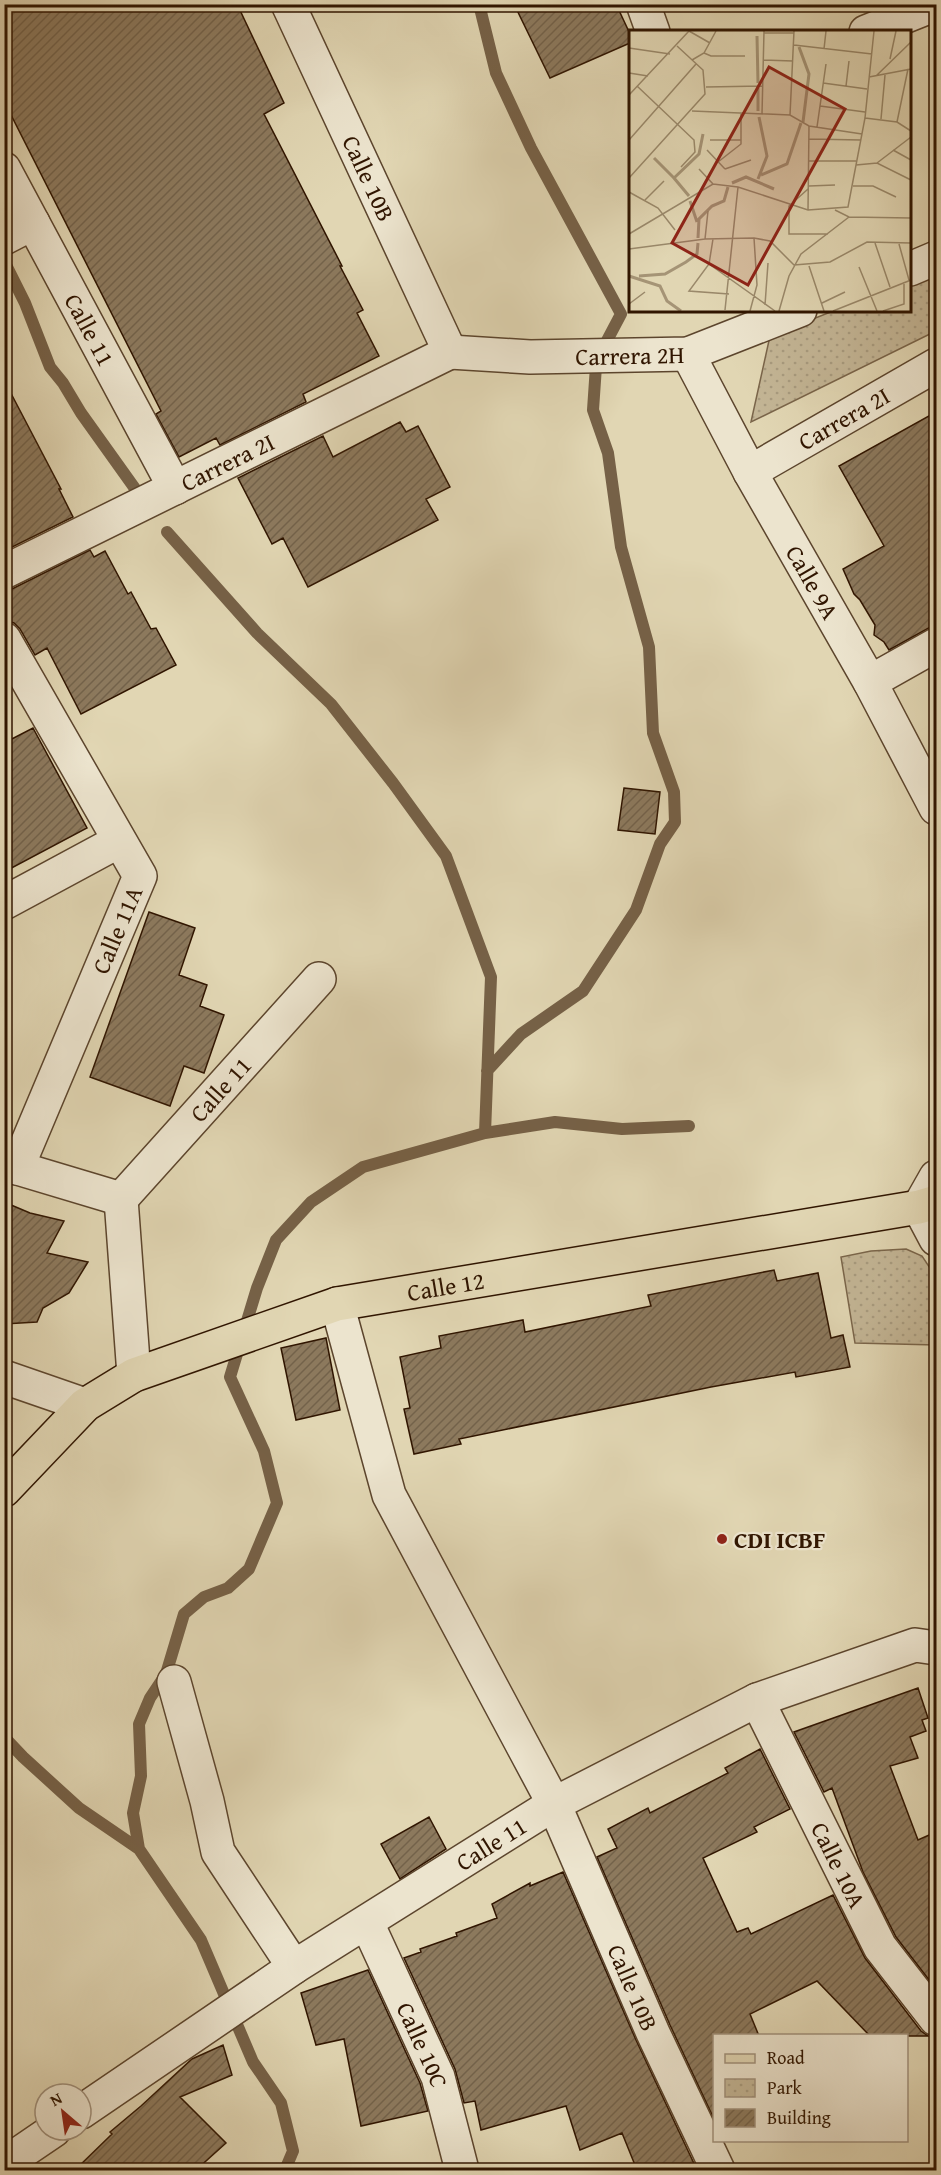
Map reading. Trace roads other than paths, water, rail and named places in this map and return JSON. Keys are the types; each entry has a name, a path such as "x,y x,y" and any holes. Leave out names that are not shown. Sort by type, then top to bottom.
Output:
{"main road":[{"name":"Calle 12","path":"4,1490 85,1405 134,1375 337,1304 928,1205"}],"street":[{"name":"Calle 10B","path":"288,4 450,351"},
{"path":"643,4 652,30"},
{"path":"872,30 936,4"},
{"name":"Calle 11","path":"4,169 174,488"},
{"path":"4,238 33,223"},
{"path":"911,268 936,258"},
{"name":"Carrera 2H","path":"450,351 530,357 688,354 763,317 789,312"},
{"name":"Carrera 2I","path":"4,572 450,351"},
{"name":"Calle 9A","path":"688,354 750,472 870,682 936,808"},
{"name":"Carrera 2I","path":"750,472 936,365"},
{"name":"Calle 11A","path":"4,639 140,876 10,1166"},
{"path":"870,682 936,645"},
{"path":"4,903 119,841"},
{"name":"Calle 11","path":"121,1199 319,979"},
{"path":"10,1166 121,1199 134,1375"},
{"path":"936,1177 928,1205 936,1239"},
{"name":"Calle 10B","path":"337,1304 389,1495 554,1804 653,2033 718,2170"},
{"path":"4,1377 85,1405"},
{"name":"Calle 11","path":"93,2104 294,1967 554,1804 757,1700 915,1645 936,1648"},
{"path":"174,1682 207,1802 218,1852 294,1967"},
{"name":"Calle 10A","path":"757,1700 880,1947 936,2019"},
{"name":"Calle 10C","path":"367,1923 438,2077 462,2170"},
{"path":"4,2163 36,2142"}],"waterway":[{"path":"479,4 496,73 531,148 621,314 602,350"},
{"path":"4,261 25,303 50,367 136,490"},
{"path":"487,1071 521,1034 583,991 636,910 660,844 675,822 674,792 653,733 649,647 621,547 608,453 593,410 596,366"},
{"path":"167,532 257,633 331,704 446,856 491,977 485,1133"},
{"path":"285,2170 293,2151 281,2103 253,2062 201,1940 139,1849 133,1813 141,1776 139,1724 150,1698 166,1674 184,1614 204,1597 228,1588 249,1569 277,1503 264,1451 230,1377 257,1288 276,1240 311,1202 363,1167 485,1133 555,1122 622,1129 689,1126"},
{"path":"4,1737 79,1808 139,1849"}],"place":[{"name":"CDI ICBF","path":"722,1539"}]}
